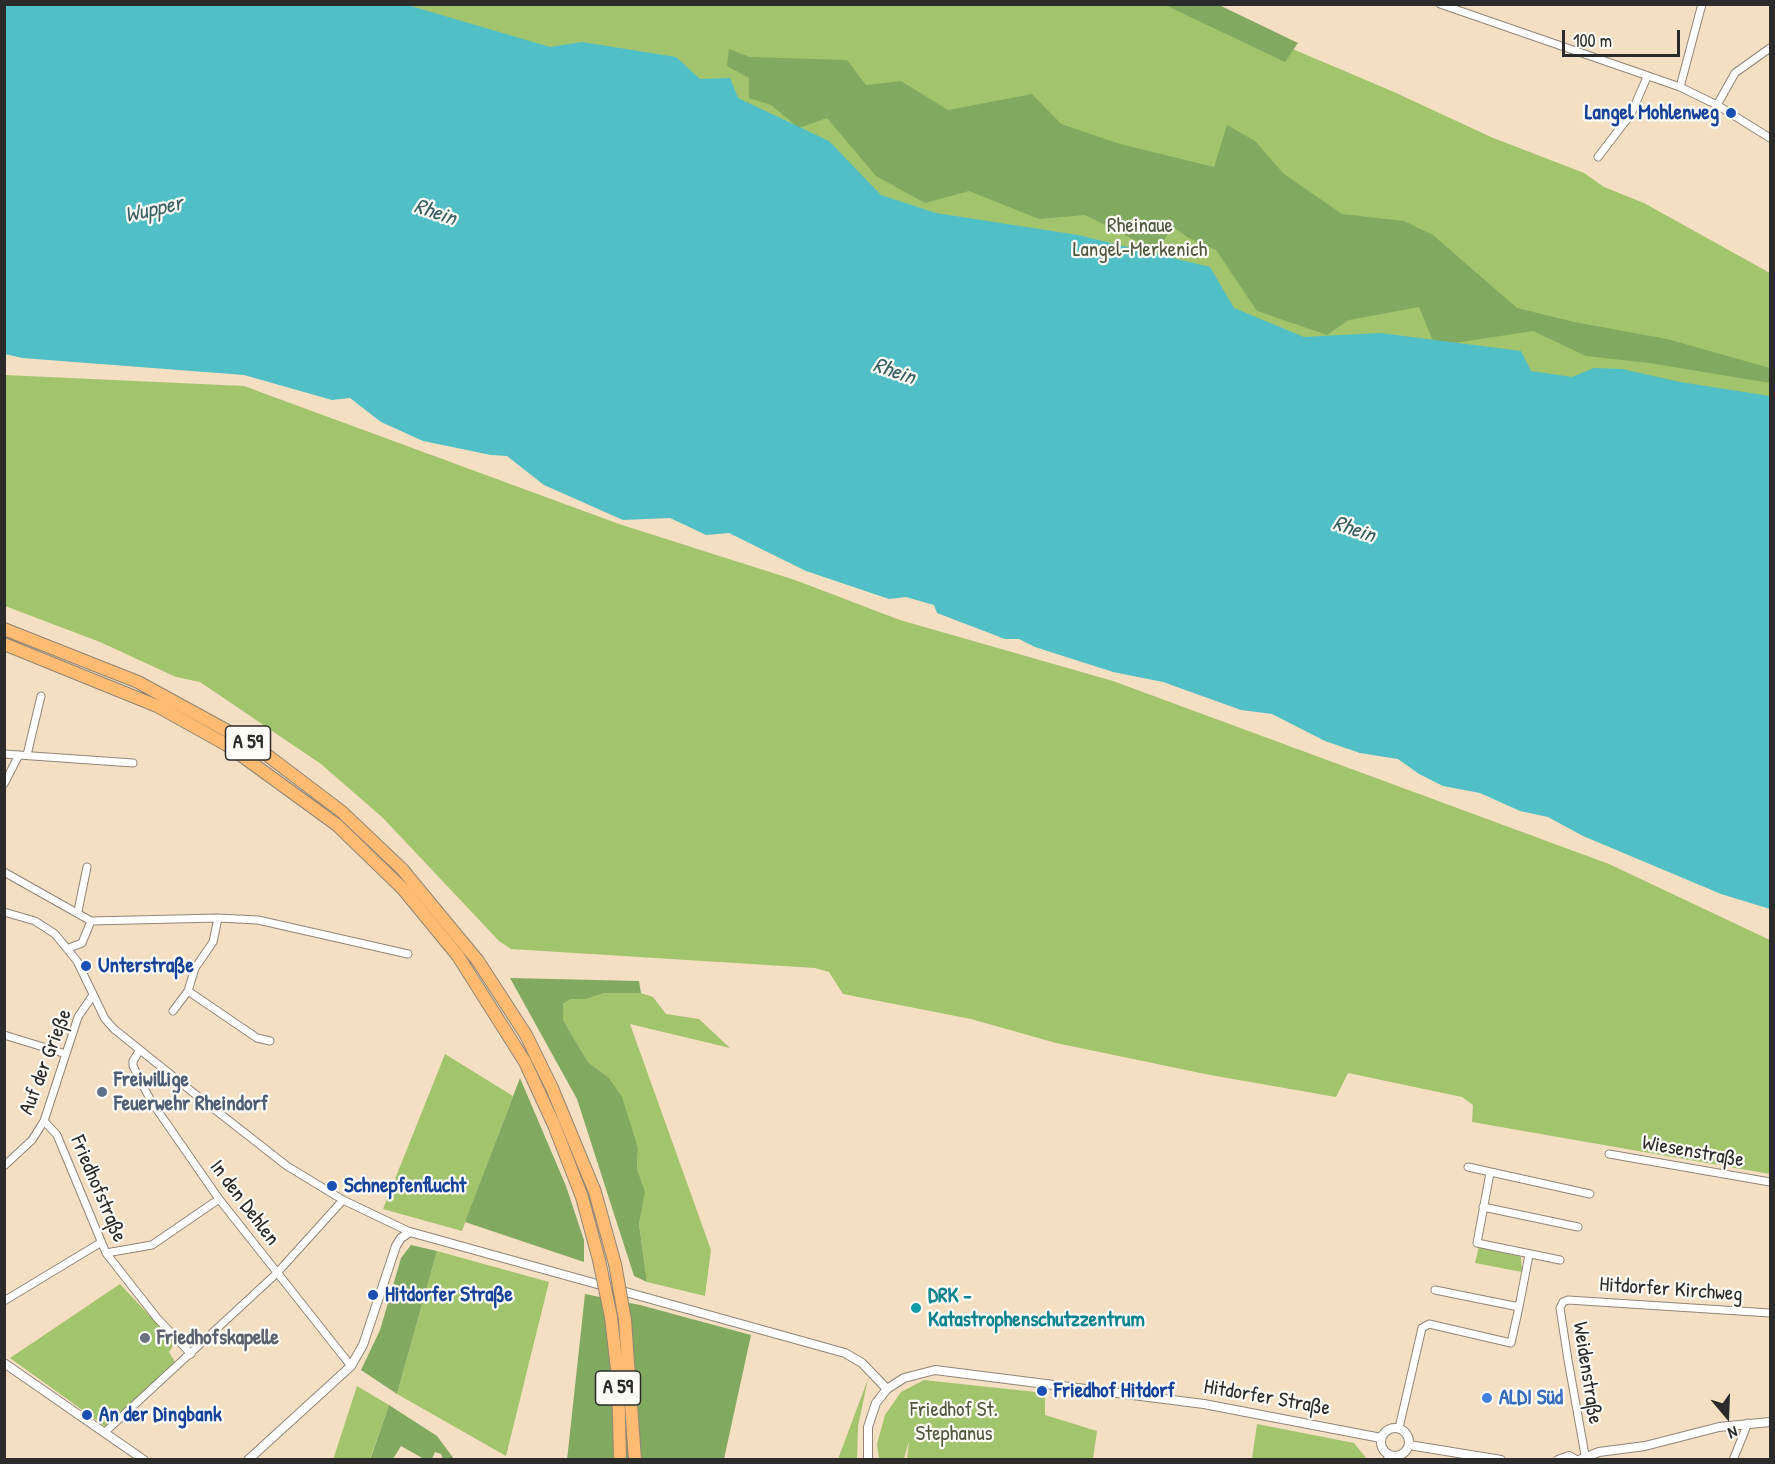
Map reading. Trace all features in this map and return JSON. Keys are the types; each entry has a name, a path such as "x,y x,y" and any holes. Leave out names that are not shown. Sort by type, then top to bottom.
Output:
{"highway":[{"name":"A 59","path":"4,629 138,682 245,740 342,812 402,869 478,961 526,1035 552,1088 595,1192 615,1264 626,1320 635,1460"},
{"name":"A 59","path":"4,644 157,706 227,745 337,825 403,889 458,956 525,1062 554,1125 582,1197 611,1317 619,1398 620,1460"}],"street":[{"path":"1440,4 1680,87 1717,105 1770,138"},
{"path":"1680,87 1702,4"},
{"path":"1717,105 1735,72 1770,48"},
{"path":"1598,157 1631,114 1647,77"},
{"path":"4,784 23,755 41,696"},
{"path":"4,754 133,763"},
{"path":"78,911 87,867"},
{"path":"4,872 78,911 92,921 218,918 258,920 408,954"},
{"path":"4,912 34,921 55,934 69,948 93,995 114,1029 287,1166 344,1200 410,1233 845,1353 862,1363 887,1389 876,1403 868,1427 868,1460"},
{"path":"172,1011 188,991 195,968 213,942 218,918"},
{"path":"69,948 82,943 92,921"},
{"path":"188,991 257,1038 270,1041"},
{"name":"Auf der Grieße","path":"4,1166 32,1140 44,1121 78,1017 93,995"},
{"path":"4,1035 66,1054"},
{"name":"In den Dehlen","path":"140,1050 133,1061 133,1066 142,1084 219,1199 351,1366"},
{"name":"Friedhofstraße","path":"44,1121 57,1135 106,1253 157,1318 190,1354"},
{"name":"Wiesenstraße","path":"1609,1154 1770,1182"},
{"path":"1468,1167 1590,1194"},
{"path":"1490,1173 1477,1243 1560,1260"},
{"path":"106,1253 152,1245 219,1199"},
{"path":"105,1432 277,1273 344,1200"},
{"path":"1483,1207 1578,1227"},
{"path":"248,1460 351,1366 363,1345 396,1246 400,1238 410,1233"},
{"path":"4,1301 100,1243"},
{"path":"1399,1428 1422,1328 1429,1324 1511,1343 1529,1255"},
{"path":"1435,1290 1519,1307"},
{"name":"Hitdorfer Kirchweg","path":"1568,1300 1770,1313"},
{"name":"Weidenstraße","path":"1568,1300 1563,1302 1560,1308 1581,1443 1580,1458"},
{"path":"4,1363 144,1460"},
{"name":"Hitdorfer Straße","path":"887,1389 904,1378 935,1370 958,1372 1204,1404 1382,1438"},
{"path":"1558,1460 1569,1456 1580,1458 1645,1446 1719,1427 1770,1422"},
{"path":"1732,1460 1748,1423"},
{"path":"1399,1428 1406,1432 1409,1445 1399,1455 1388,1457 1382,1448 1382,1438 1390,1429 1399,1428"},
{"path":"1409,1445 1501,1460"}],"green space":[{"name":"Rheinaue Langel-Merkenich","path":"5,5 1189,5 1394,92 1491,137 1584,173 1604,187 1644,203 1770,273 1770,501"},
{"path":"1165,5 1219,5 1298,43 1285,62"},
{"name":"Rheinaue Langel-Merkenich","path":"729,49 750,57 847,60 866,85 901,81 948,110 1032,94 1061,124 1120,144 1214,167 1227,125 1255,141 1284,174 1342,214 1404,221 1433,235 1517,308 1574,322 1667,339 1770,368 1770,383 1649,363 1586,356 1533,331 1435,346 1419,307 1349,320 1327,335 1257,311 1216,250 1189,238 1173,227 1156,251 1085,215 1039,219 969,191 925,203 876,176 827,118 799,128 771,105 749,98 749,78 727,66"},
{"path":"5,375 244,386 619,524 795,580 900,620 1113,681 1609,864 1770,940 1770,1174 1472,1122 1473,1105 1462,1097 1348,1073 1336,1097 1210,1075 1056,1043 971,1019 843,994 829,972 815,968 511,949 499,941 383,818 321,764 200,682 176,677 100,642 5,606"},
{"path":"510,978 639,981 641,993 605,993 586,999 571,999 563,1004 563,1020 588,1062 608,1077 622,1097 638,1148 637,1169 645,1192 639,1224 647,1282 634,1276 577,1099"},
{"path":"605,993 641,993 653,997 666,1014 699,1019 730,1048 630,1024 711,1250 705,1296 647,1282 639,1224 644,1192 637,1169 638,1148 608,1077 588,1062 563,1020 563,1004 571,999 586,999"},
{"path":"445,1054 513,1096 462,1231 383,1209"},
{"path":"520,1078 566,1186 584,1240 584,1262 465,1222"},
{"path":"411,1245 437,1251 397,1394 361,1370 380,1330 401,1258"},
{"path":"1479,1246 1521,1257 1522,1272 1475,1263"},
{"path":"437,1251 549,1282 506,1456 397,1394"},
{"path":"120,1284 175,1343 169,1352 175,1362 106,1427 10,1358"},
{"path":"585,1294 640,1305 751,1335 724,1459 567,1460"},
{"path":"868,1379 858,1426 857,1459 838,1459"},
{"name":"Friedhof St. Stephanus","path":"924,1380 1045,1393 1045,1415 1097,1431 1093,1459 907,1459 909,1441 904,1459 879,1459 877,1444 885,1415 901,1392"},
{"path":"357,1386 389,1405 370,1459 333,1460"},
{"path":"389,1405 437,1436 454,1459 443,1459 441,1454 435,1452 432,1459 424,1459 401,1446 393,1459 370,1460"},
{"path":"1257,1424 1354,1443 1367,1459 1252,1459"}],"water":[{"path":"404,4 550,47 582,42 676,57 700,79 730,78 738,98 829,141 881,195 936,213 1078,235 1210,267 1234,308 1304,337 1380,333 1521,351 1531,371 1572,377 1594,368 1622,369 1680,382 1770,396 1770,909 1721,894 1583,836 1548,817 1520,811 1480,793 1443,786 1419,774 1398,759 1360,753 1325,741 1272,714 1241,710 1163,682 1113,672 1035,647 1019,639 1005,639 937,613 934,605 906,597 889,599 806,571 729,533 706,535 670,518 623,520 544,485 507,456 491,455 423,441 381,422 350,398 332,400 244,375 22,358 5,354 5,5"}],"place":[{"name":"Langel Mohlenweg","path":"1731,113"},
{"name":"Unterstraße","path":"86,966"},
{"name":"Freiwillige Feuerwehr Rheindorf","path":"102,1092"},
{"name":"Schnepfenflucht","path":"332,1186"},
{"name":"Hitdorfer Straße","path":"373,1295"},
{"name":"DRK - Katastrophenschutzzentrum","path":"916,1308"},
{"name":"Friedhofskapelle","path":"145,1338"},
{"name":"Friedhof Hitdorf","path":"1042,1391"},
{"name":"ALDI Süd","path":"1487,1398"},
{"name":"An der Dingbank","path":"87,1415"}],"water label":[{"name":"Wupper","path":"154,210"},
{"name":"Rhein","path":"435,213"},
{"name":"Rhein","path":"894,372"},
{"name":"Rhein","path":"1354,530"}]}
